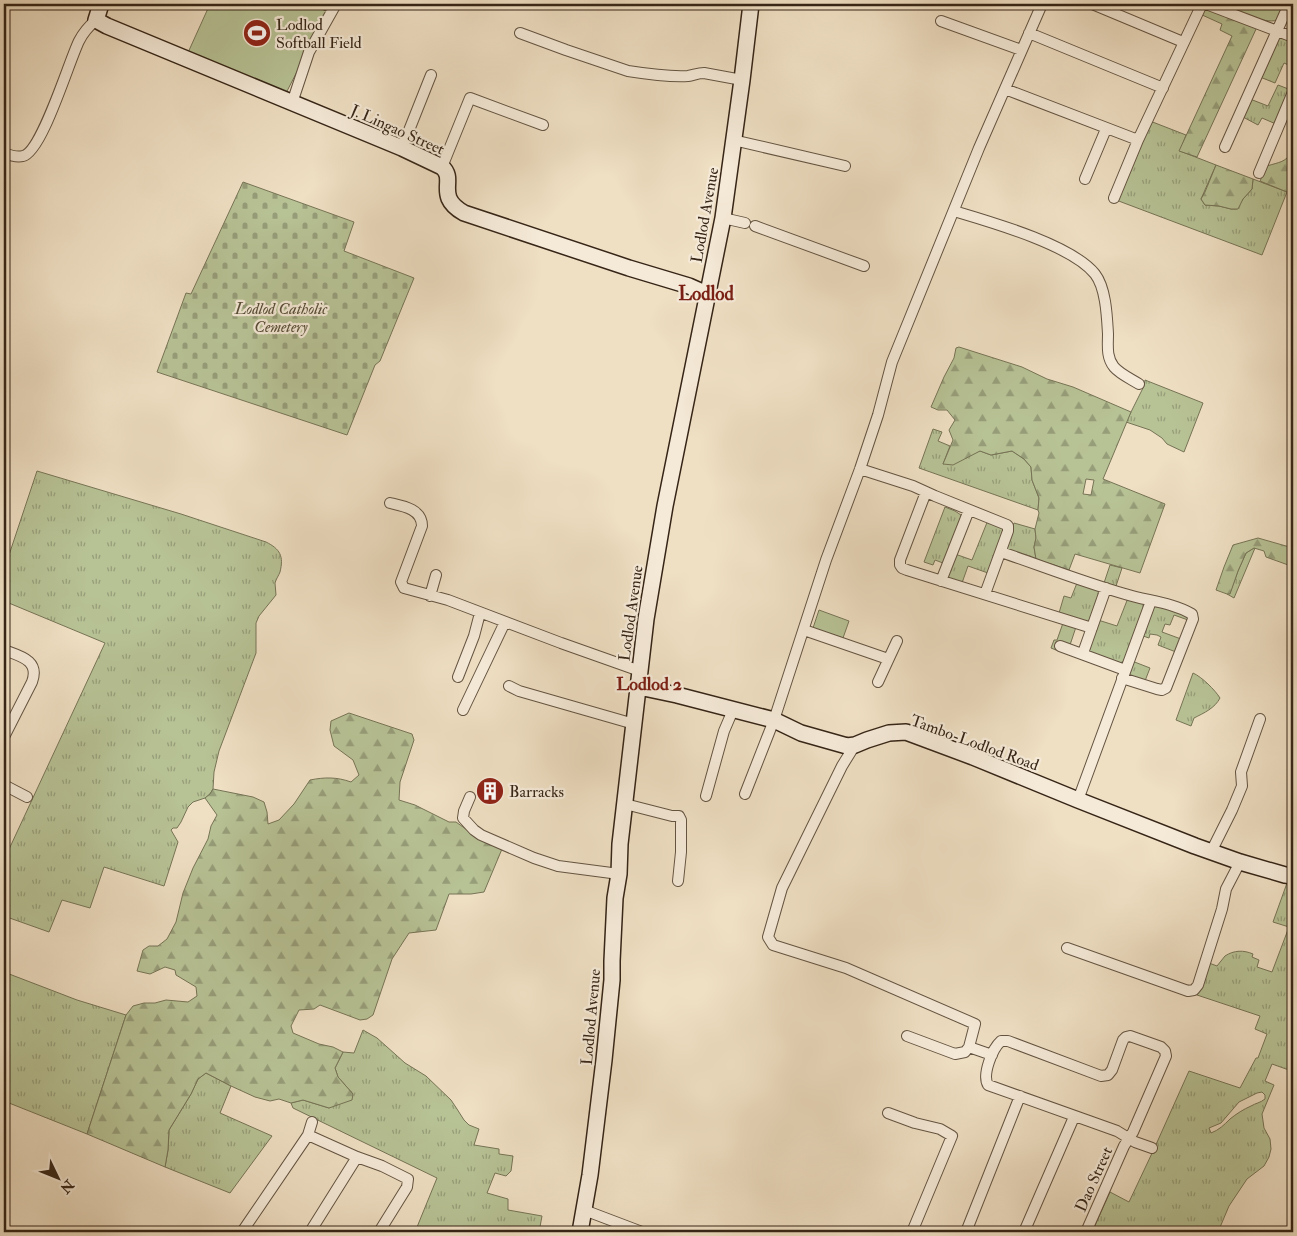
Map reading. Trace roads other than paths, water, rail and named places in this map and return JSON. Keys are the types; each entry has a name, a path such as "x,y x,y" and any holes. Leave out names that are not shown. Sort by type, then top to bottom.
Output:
{"street":[{"path":"4,153 13,156 23,156 31,151 42,132 79,41 90,25 96,20 101,4"},
{"name":"Lodlod Avenue","path":"580,1232 604,1060 612,980 615,898 619,874 620,844 646,619 662,522 723,218 751,4"},
{"path":"745,794 774,720 826,560 860,469 878,415 892,362 979,148 1042,4"},
{"path":"1092,4 1183,42"},
{"path":"1114,198 1138,140 1202,4"},
{"path":"1206,4 1293,37"},
{"path":"1225,147 1289,4"},
{"path":"292,103 309,52 331,5"},
{"name":"J. Lingao Street","path":"96,20 116,30 402,148 442,167 447,176 449,202 454,208 464,213 688,286 707,294"},
{"path":"941,21 1021,50"},
{"path":"520,33 628,70 680,76 704,73 742,80"},
{"path":"1029,34 1163,88"},
{"path":"402,148 431,75"},
{"path":"1005,90 1138,140"},
{"path":"1259,174 1293,92"},
{"path":"442,167 470,98 543,125"},
{"path":"1086,178 1106,129"},
{"path":"733,140 845,166"},
{"path":"954,211 1035,238 1086,264 1096,275 1102,290 1107,318 1110,360 1117,370 1139,384"},
{"path":"723,218 750,224 864,266"},
{"path":"860,469 913,486 1008,526 1008,532 985,594"},
{"path":"926,492 900,560 900,565 904,570 1092,628"},
{"path":"390,503 405,506 418,514 422,520 422,526 401,582 406,589 448,600 640,671"},
{"path":"941,581 968,510"},
{"path":"1001,552 1141,599 1162,602 1190,612 1193,615 1166,688 1162,690 1124,674 1083,653 1060,646"},
{"path":"430,596 436,575"},
{"path":"1083,653 1106,588"},
{"path":"1078,800 1151,601"},
{"path":"458,677 474,636 480,613"},
{"path":"463,710 505,622"},
{"path":"804,630 888,659"},
{"path":"878,682 897,642"},
{"path":"4,650 29,661 33,666 34,674 32,682 4,736"},
{"path":"509,686 519,691 634,724"},
{"name":"Tambo-Lodlod Road","path":"639,687 774,720 816,738 847,746 856,745 889,733 906,732 1211,852 1293,876"},
{"path":"706,796 724,731 733,710"},
{"path":"1211,852 1242,786 1241,772 1260,720"},
{"path":"856,745 842,766 782,888 768,937 773,945 853,971 975,1024 969,1047 965,1052 955,1054 907,1036"},
{"path":"4,785 27,796"},
{"path":"470,797 463,818 481,835 534,858 558,866 619,874"},
{"path":"625,804 672,816 679,816 682,820 678,881"},
{"path":"1067,948 1188,991 1194,990 1198,985 1222,909 1226,888 1240,862"},
{"name":"Dao Street","path":"992,1054 1001,1041 1008,1041 1104,1076 1112,1070 1123,1040 1126,1037 1130,1036 1161,1047 1165,1052 1166,1056 1130,1139 1124,1146 1086,1232"},
{"path":"969,1047 992,1054 986,1074 987,1084 990,1086 1117,1131 1130,1139 1152,1148"},
{"path":"966,1232 1020,1096"},
{"path":"888,1113 915,1123 940,1129 952,1136 912,1232"},
{"path":"1024,1232 1074,1117"},
{"path":"242,1232 308,1135 312,1122"},
{"path":"308,1135 408,1179 407,1187 379,1232"},
{"path":"310,1232 357,1158"},
{"path":"584,1210 642,1232"}],"place":[{"name":"Lodlod Softball Field","path":"257,33"},
{"name":"Barracks","path":"490,791"}],"district":[{"name":"Lodlod","path":"706,293"},
{"name":"Lodlod 2","path":"649,684"}],"park label":[{"name":"Lodlod Catholic Cemetery","path":"281,317"}]}
